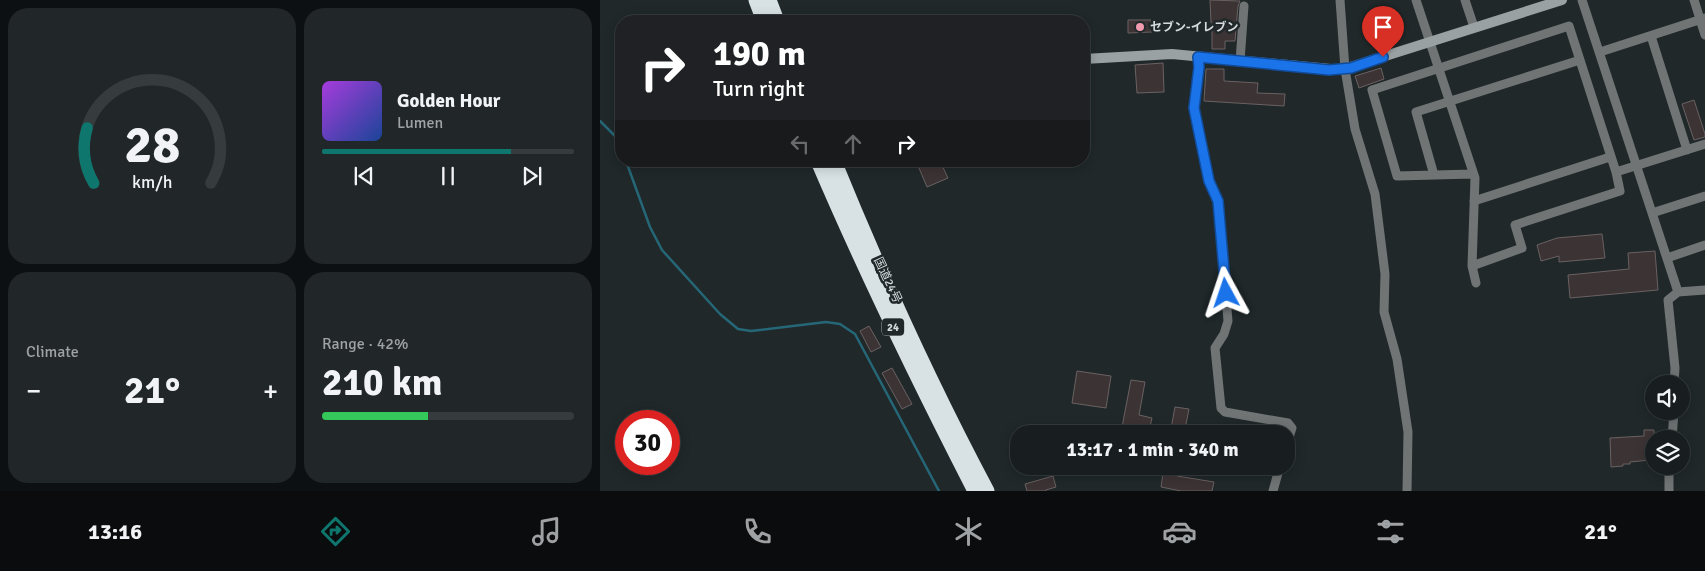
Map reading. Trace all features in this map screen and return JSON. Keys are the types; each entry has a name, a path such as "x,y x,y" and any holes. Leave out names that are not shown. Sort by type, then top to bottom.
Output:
{"highway":[{"path":"756,0 762,15"},
{"path":"769,0 775,15"},
{"name":"国道24号","path":"821,167 914,373 975,491"},
{"name":"国道24号","path":"837,167 913,343 960,441 987,491"}],"street":[{"path":"1340,0 1345,69 1355,129 1375,194 1385,274 1384,312 1396,358 1408,432 1407,491"},
{"path":"1416,0 1475,178 1472,266 1476,283"},
{"path":"1465,0 1474,27"},
{"path":"1090,59 1172,54 1329,70 1345,69 1562,0"},
{"path":"1582,0 1678,292"},
{"path":"1694,0 1703,19 1705,35"},
{"path":"1240,61 1244,6"},
{"path":"1600,52 1703,19"},
{"path":"1472,266 1522,248 1515,225 1620,191 1616,172 1568,26 1372,90 1397,176 1473,174"},
{"path":"1651,36 1687,150"},
{"path":"1198,57 1199,67 1194,108 1209,181 1218,201 1228,321 1224,334 1216,348 1221,408 1225,412 1289,425"},
{"path":"1434,175 1416,112 1580,60"},
{"path":"1616,172 1705,144"},
{"path":"1474,201 1610,157"},
{"path":"1652,213 1705,196"},
{"path":"1666,258 1705,245"},
{"path":"1675,375 1668,300 1678,292 1705,290"},
{"path":"1273,491 1277,475"},
{"path":"1669,475 1669,491"}],"building":[{"path":"1210,0 1240,1 1235,41 1225,41 1225,49 1212,49"},
{"path":"1128,20 1151,20 1152,32 1128,33"},
{"path":"1163,63 1164,92 1137,93 1135,65"},
{"path":"1381,68 1384,79 1359,88 1355,76"},
{"path":"1206,69 1224,69 1224,81 1258,83 1257,93 1285,94 1284,106 1204,101"},
{"path":"1694,100 1705,137 1694,140 1682,104"},
{"path":"919,167 943,167 948,178 927,187"},
{"path":"1602,234 1605,258 1559,262 1559,256 1541,261 1537,245 1557,238"},
{"path":"1655,251 1658,290 1570,298 1568,275 1629,269 1628,253"},
{"path":"869,326 881,347 871,352 860,331"},
{"path":"892,368 912,404 902,409 882,373"},
{"path":"1077,371 1111,376 1106,408 1072,403"},
{"path":"1131,380 1145,382 1139,415 1152,418 1150,425 1122,425"},
{"path":"1175,407 1189,409 1186,425 1172,425"},
{"path":"1645,430 1645,460 1611,467 1610,438 1644,436"},
{"path":"1163,475 1177,475 1214,482 1212,491 1181,491 1161,487"},
{"path":"1053,476 1056,487 1046,491 1027,491 1025,484"}],"waterway":[{"path":"600,121 615,136"},
{"path":"628,167 650,227 662,250 720,314 738,329 751,331 826,322 840,324 855,334 939,491"}],"place":[{"name":"セブン-イレブン","path":"1140,27"}],"route":[{"path":"1226,293 1218,201 1209,181 1194,108 1199,67 1198,57 1329,70 1351,68 1383,57"}]}
